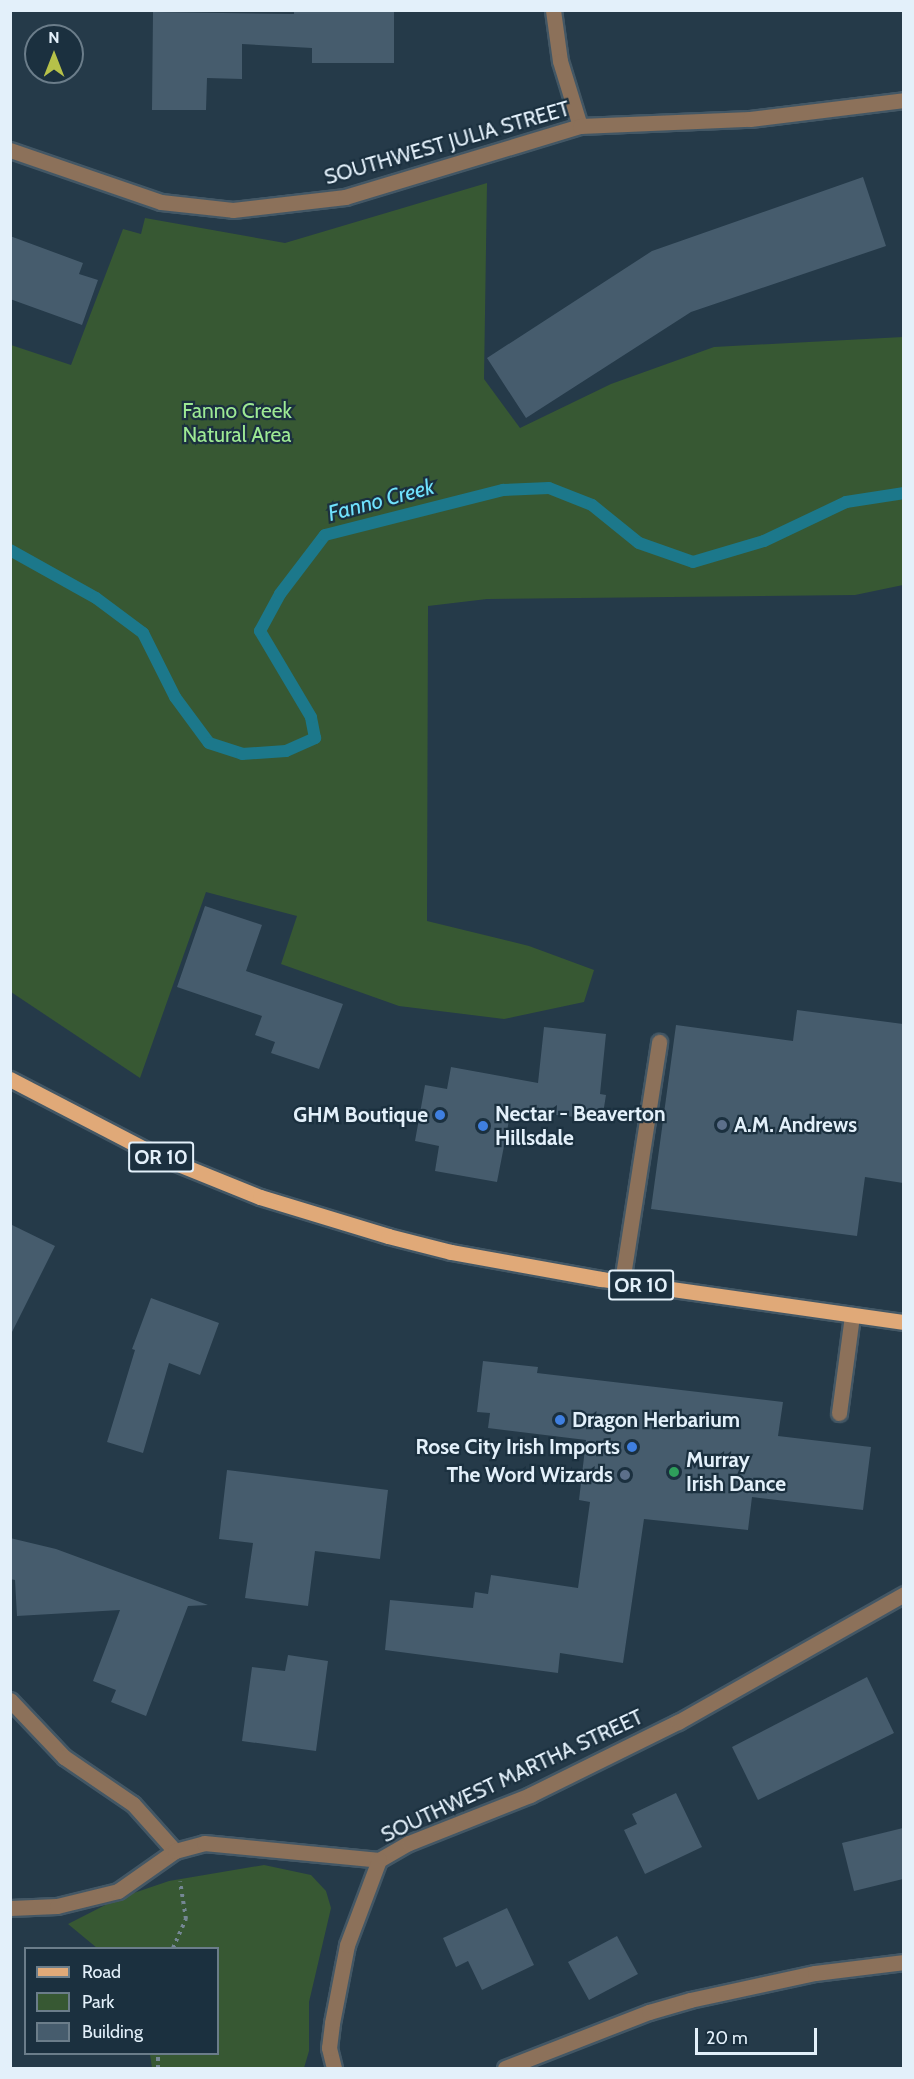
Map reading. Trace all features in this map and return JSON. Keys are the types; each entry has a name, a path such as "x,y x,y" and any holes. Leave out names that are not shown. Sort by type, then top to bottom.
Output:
{"main road":[{"name":"OR 10","path":"10,1079 156,1155 260,1197 451,1252 622,1282 903,1322"}],"street":[{"path":"553,10 560,61 580,126"},
{"name":"SOUTHWEST JULIA STREET","path":"10,150 161,202 233,210 345,197 580,126 750,119 903,100"},
{"path":"622,1282 659,1042"},
{"path":"839,1413 852,1315"},
{"name":"SOUTHWEST MARTHA STREET","path":"10,1908 57,1906 118,1892 144,1877 175,1851 204,1843 379,1860 409,1842 530,1795 678,1722 903,1594"},
{"path":"10,1700 64,1757 133,1804 175,1851"},
{"path":"334,2068 329,2048 347,1944 379,1860"},
{"path":"505,2068 649,2012 690,2000 815,1973 903,1962"}],"path":[{"path":"173,1947 186,1919 175,1851"}],"green space":[{"name":"Fanno Creek Natural Area","path":"487,183 484,379 520,428 611,384 714,347 903,337 903,585 855,595 487,599 428,606 427,921 529,946 594,970 584,1002 504,1019 399,1006 281,964 297,916 206,892 140,1078 11,992 11,345 71,365 123,229 141,234 145,218 285,243"},
{"path":"264,1865 311,1875 326,1891 331,1908 309,2002 309,2051 304,2068 152,2068 150,2055 219,2055 219,1947 96,1947 68,1924 119,1898 169,1881"}],"building":[{"path":"294,10 394,10 394,63 312,63 312,48 242,44 242,79 207,78 206,110 152,110 153,12 294,14"},
{"path":"863,177 886,246 691,312 526,418 487,358 652,251"},
{"path":"10,236 83,263 79,274 98,280 82,325 10,299"},
{"path":"205,906 262,925 246,971 343,1004 319,1069 271,1053 275,1042 255,1035 262,1016 177,987"},
{"path":"797,1010 903,1024 903,1183 865,1177 857,1236 651,1209 676,1025 793,1041"},
{"path":"544,1027 606,1034 600,1094 606,1095 602,1120 511,1110 497,1182 435,1171 439,1146 415,1141 425,1085 447,1089 451,1067 538,1083"},
{"path":"10,1224 55,1246 10,1336"},
{"path":"151,1298 219,1323 200,1375 169,1363 143,1453 107,1442 135,1350 132,1349"},
{"path":"483,1361 538,1367 537,1373 783,1402 778,1436 871,1447 863,1510 752,1497 748,1530 644,1519 623,1663 560,1653 558,1673 385,1650 390,1600 473,1608 475,1592 488,1594 491,1575 578,1588 590,1502 579,1500 586,1440 488,1428 490,1413 477,1412"},
{"path":"227,1470 388,1490 380,1559 315,1551 308,1606 245,1598 253,1543 219,1539"},
{"path":"10,1538 56,1549 208,1605 188,1606 146,1716 111,1702 116,1690 93,1681 120,1610 17,1616 15,1580 10,1579"},
{"path":"288,1655 328,1661 316,1751 242,1741 252,1667 285,1671"},
{"path":"867,1677 894,1733 758,1800 732,1747"},
{"path":"676,1793 702,1847 645,1874 624,1830 637,1824 632,1814"},
{"path":"903,1828 903,1879 854,1891 842,1843"},
{"path":"507,1908 534,1965 482,1990 468,1961 456,1967 443,1938"},
{"path":"617,1936 638,1974 589,2000 568,1962"}],"waterway":[{"name":"Fanno Creek","path":"10,550 96,598 143,633 175,697 209,743 242,754 286,751 315,738 311,717 260,631 280,594 325,535 503,490 549,488 592,505 639,543 693,562 764,541 846,502 904,493"}],"place":[{"name":"GHM Boutique","path":"440,1115"},
{"name":"A.M. Andrews","path":"722,1125"},
{"name":"Nectar - Beaverton Hillsdale","path":"483,1126"},
{"name":"Dragon Herbarium","path":"560,1420"},
{"name":"Rose City Irish Imports","path":"632,1447"},
{"name":"Murray Irish Dance","path":"674,1472"},
{"name":"The Word Wizards","path":"625,1475"}]}
